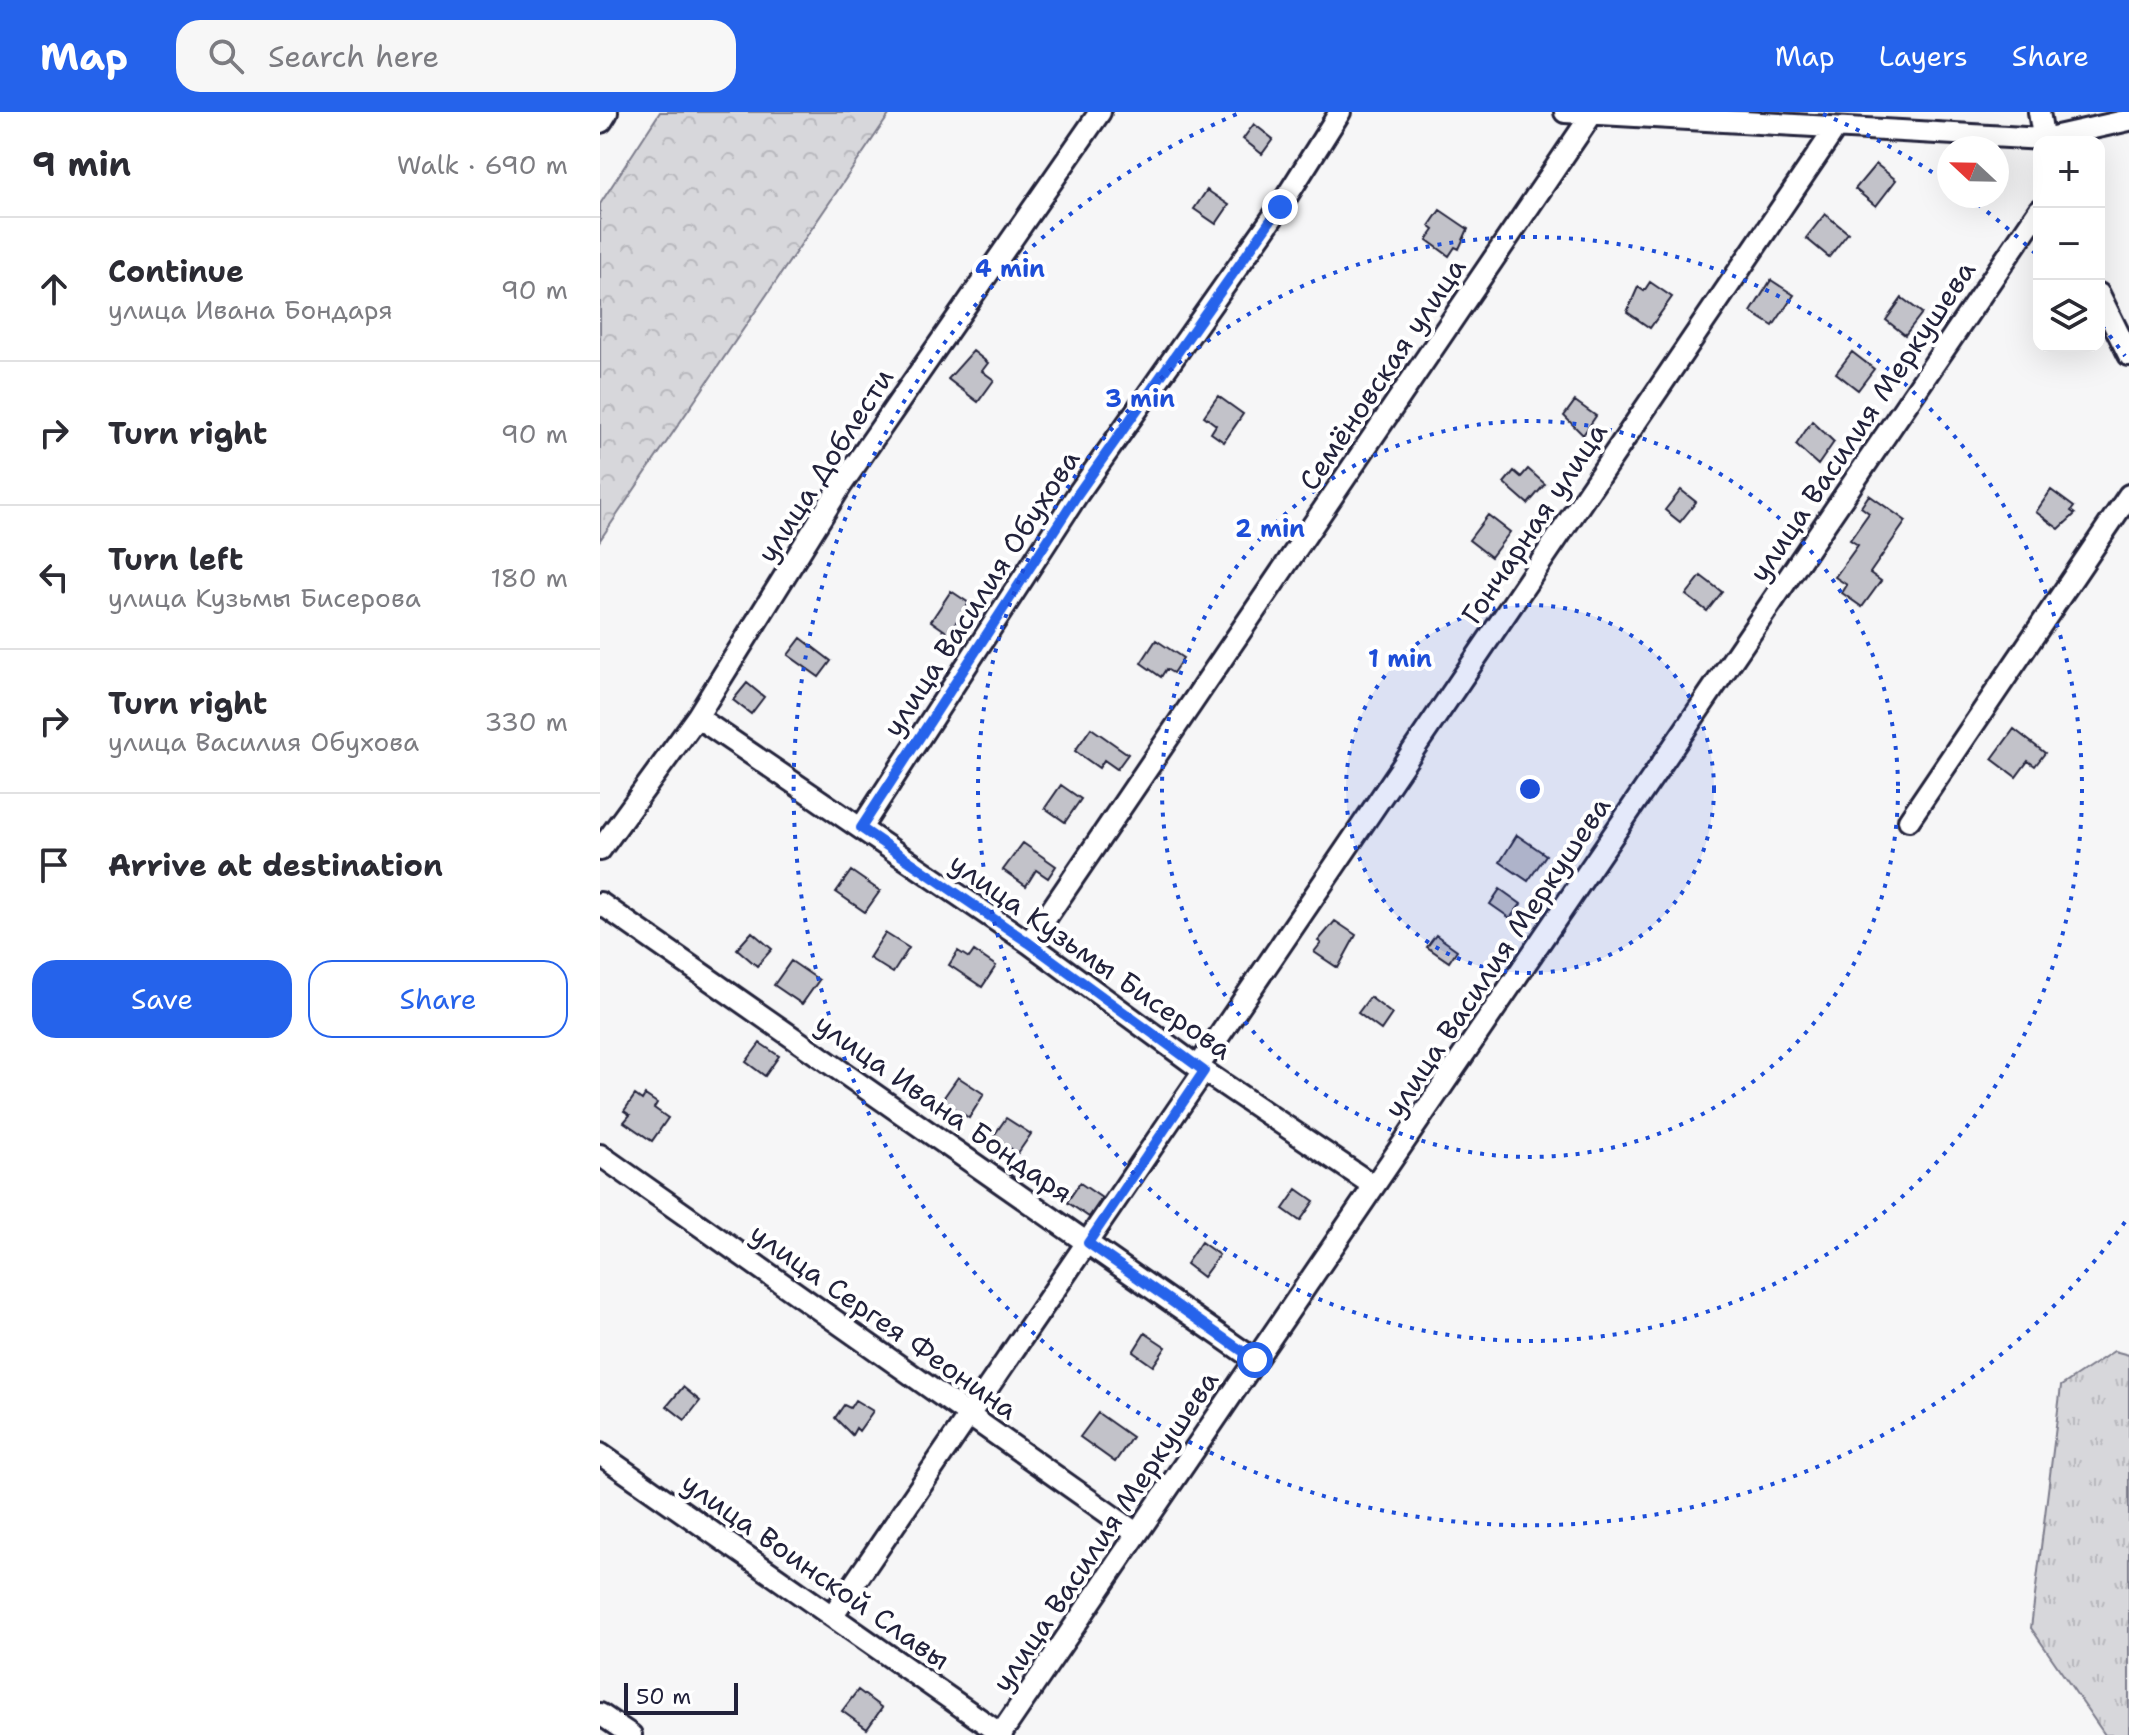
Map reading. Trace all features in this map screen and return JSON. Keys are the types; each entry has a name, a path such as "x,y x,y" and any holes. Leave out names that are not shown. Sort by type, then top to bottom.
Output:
{"main road":[{"path":"600,120 605,112"}],"street":[{"name":"улица Доблести","path":"600,850 697,717 842,484 1100,112"},
{"name":"улица Василия Обухова","path":"861,828 1077,495 1280,207 1340,112"},
{"path":"1565,112 1805,119 1835,129 2033,140"},
{"path":"2039,112 2043,136"},
{"name":"Семёновская улица","path":"1029,943 1592,114"},
{"path":"2064,136 2129,120"},
{"name":"Гончарная улица","path":"832,1616 1088,1243 1201,1069 1835,129"},
{"name":"улица Василия Меркушева","path":"1001,1735 2033,219"},
{"path":"2105,306 2129,355"},
{"path":"1909,820 2129,495"},
{"name":"улица Кузьмы Бисерова","path":"697,717 1029,943 1201,1069 1374,1186"},
{"name":"улица Ивана Бондаря","path":"600,903 1255,1360"},
{"name":"улица Сергея Феонина","path":"600,1155 1136,1533"},
{"name":"улица Воинской Славы","path":"600,1454 1001,1735"},
{"path":"600,1714 631,1735"}],"green space":[{"path":"660,112 891,112 600,540 600,204"},
{"path":"2114,1351 2129,1355 2129,1735 2105,1735 2031,1628 2061,1386"}],"building":[{"path":"1254,124 1273,139 1262,154 1243,139"},
{"path":"1876,164 1896,180 1876,206 1855,189"},
{"path":"1207,190 1229,205 1216,224 1194,209"},
{"path":"1440,210 1468,229 1459,249 1455,247 1449,256 1427,240 1434,230 1429,226"},
{"path":"1825,214 1848,233 1829,257 1806,238"},
{"path":"1771,280 1794,295 1773,326 1751,312"},
{"path":"1650,282 1672,297 1650,328 1627,312 1638,287 1644,291"},
{"path":"1902,298 1922,313 1905,335 1886,320"},
{"path":"973,351 988,363 982,371 994,380 978,402 948,379"},
{"path":"1852,352 1874,369 1858,390 1836,373"},
{"path":"1218,396 1243,414 1224,442 1211,433 1216,425 1204,416"},
{"path":"1575,401 1596,416 1583,435 1564,416"},
{"path":"1812,421 1834,442 1818,465 1796,445"},
{"path":"1528,469 1545,484 1528,504 1504,483 1514,471 1521,477"},
{"path":"1681,490 1696,502 1680,522 1665,510"},
{"path":"2051,490 2074,507 2071,511 2075,514 2059,529 2036,512"},
{"path":"1869,495 1906,521 1870,573 1881,581 1862,607 1842,593 1847,585 1835,577 1858,545 1850,540 1869,513 1861,507"},
{"path":"1488,515 1510,532 1491,557 1469,540"},
{"path":"1701,576 1722,592 1707,611 1686,595"},
{"path":"951,591 969,603 956,622 966,629 955,645 945,638 948,633 931,621"},
{"path":"801,638 831,661 819,677 788,655"},
{"path":"1156,640 1183,658 1173,673 1166,669 1161,677 1141,663"},
{"path":"747,683 764,697 751,714 733,700"},
{"path":"1091,728 1128,754 1117,769 1104,760 1099,768 1075,751"},
{"path":"2014,729 2045,753 2035,766 2028,761 2016,777 1992,759"},
{"path":"1061,785 1081,799 1065,822 1045,808"},
{"path":"1517,835 1546,855 1528,881 1500,862"},
{"path":"1023,843 1056,866 1048,878 1036,870 1026,886 1003,870"},
{"path":"851,871 880,891 865,912 836,892"},
{"path":"1500,889 1521,904 1510,918 1490,904"},
{"path":"1335,921 1356,935 1338,968 1314,952 1321,943 1318,941"},
{"path":"752,932 772,949 757,966 737,949"},
{"path":"885,933 909,948 893,973 869,958"},
{"path":"1436,935 1457,950 1449,962 1427,947"},
{"path":"958,951 969,958 974,951 996,966 982,987 949,965"},
{"path":"791,961 819,980 802,1004 774,985"},
{"path":"1370,997 1392,1014 1381,1030 1358,1013"},
{"path":"760,1043 779,1056 765,1076 746,1062"},
{"path":"958,1077 984,1094 969,1118 942,1100"},
{"path":"635,1095 642,1100 645,1095 657,1103 654,1108 668,1118 652,1141 624,1122 630,1115 624,1111"},
{"path":"1006,1118 1031,1134 1018,1153 993,1137"},
{"path":"1080,1183 1102,1198 1089,1217 1067,1202"},
{"path":"1297,1189 1314,1201 1300,1221 1283,1209"},
{"path":"1201,1242 1219,1255 1203,1277 1186,1264"},
{"path":"1145,1333 1166,1347 1153,1366 1133,1352"},
{"path":"683,1387 700,1401 685,1420 667,1406"},
{"path":"855,1400 873,1411 859,1431 856,1428 852,1435 835,1418 844,1405 850,1408"},
{"path":"1098,1413 1132,1437 1115,1462 1080,1437"},
{"path":"858,1690 882,1708 867,1729 842,1711"}],"route":[{"path":"1255,1360 1088,1243 1204,1071 1029,943 861,828 1077,495 1280,207"}]}
